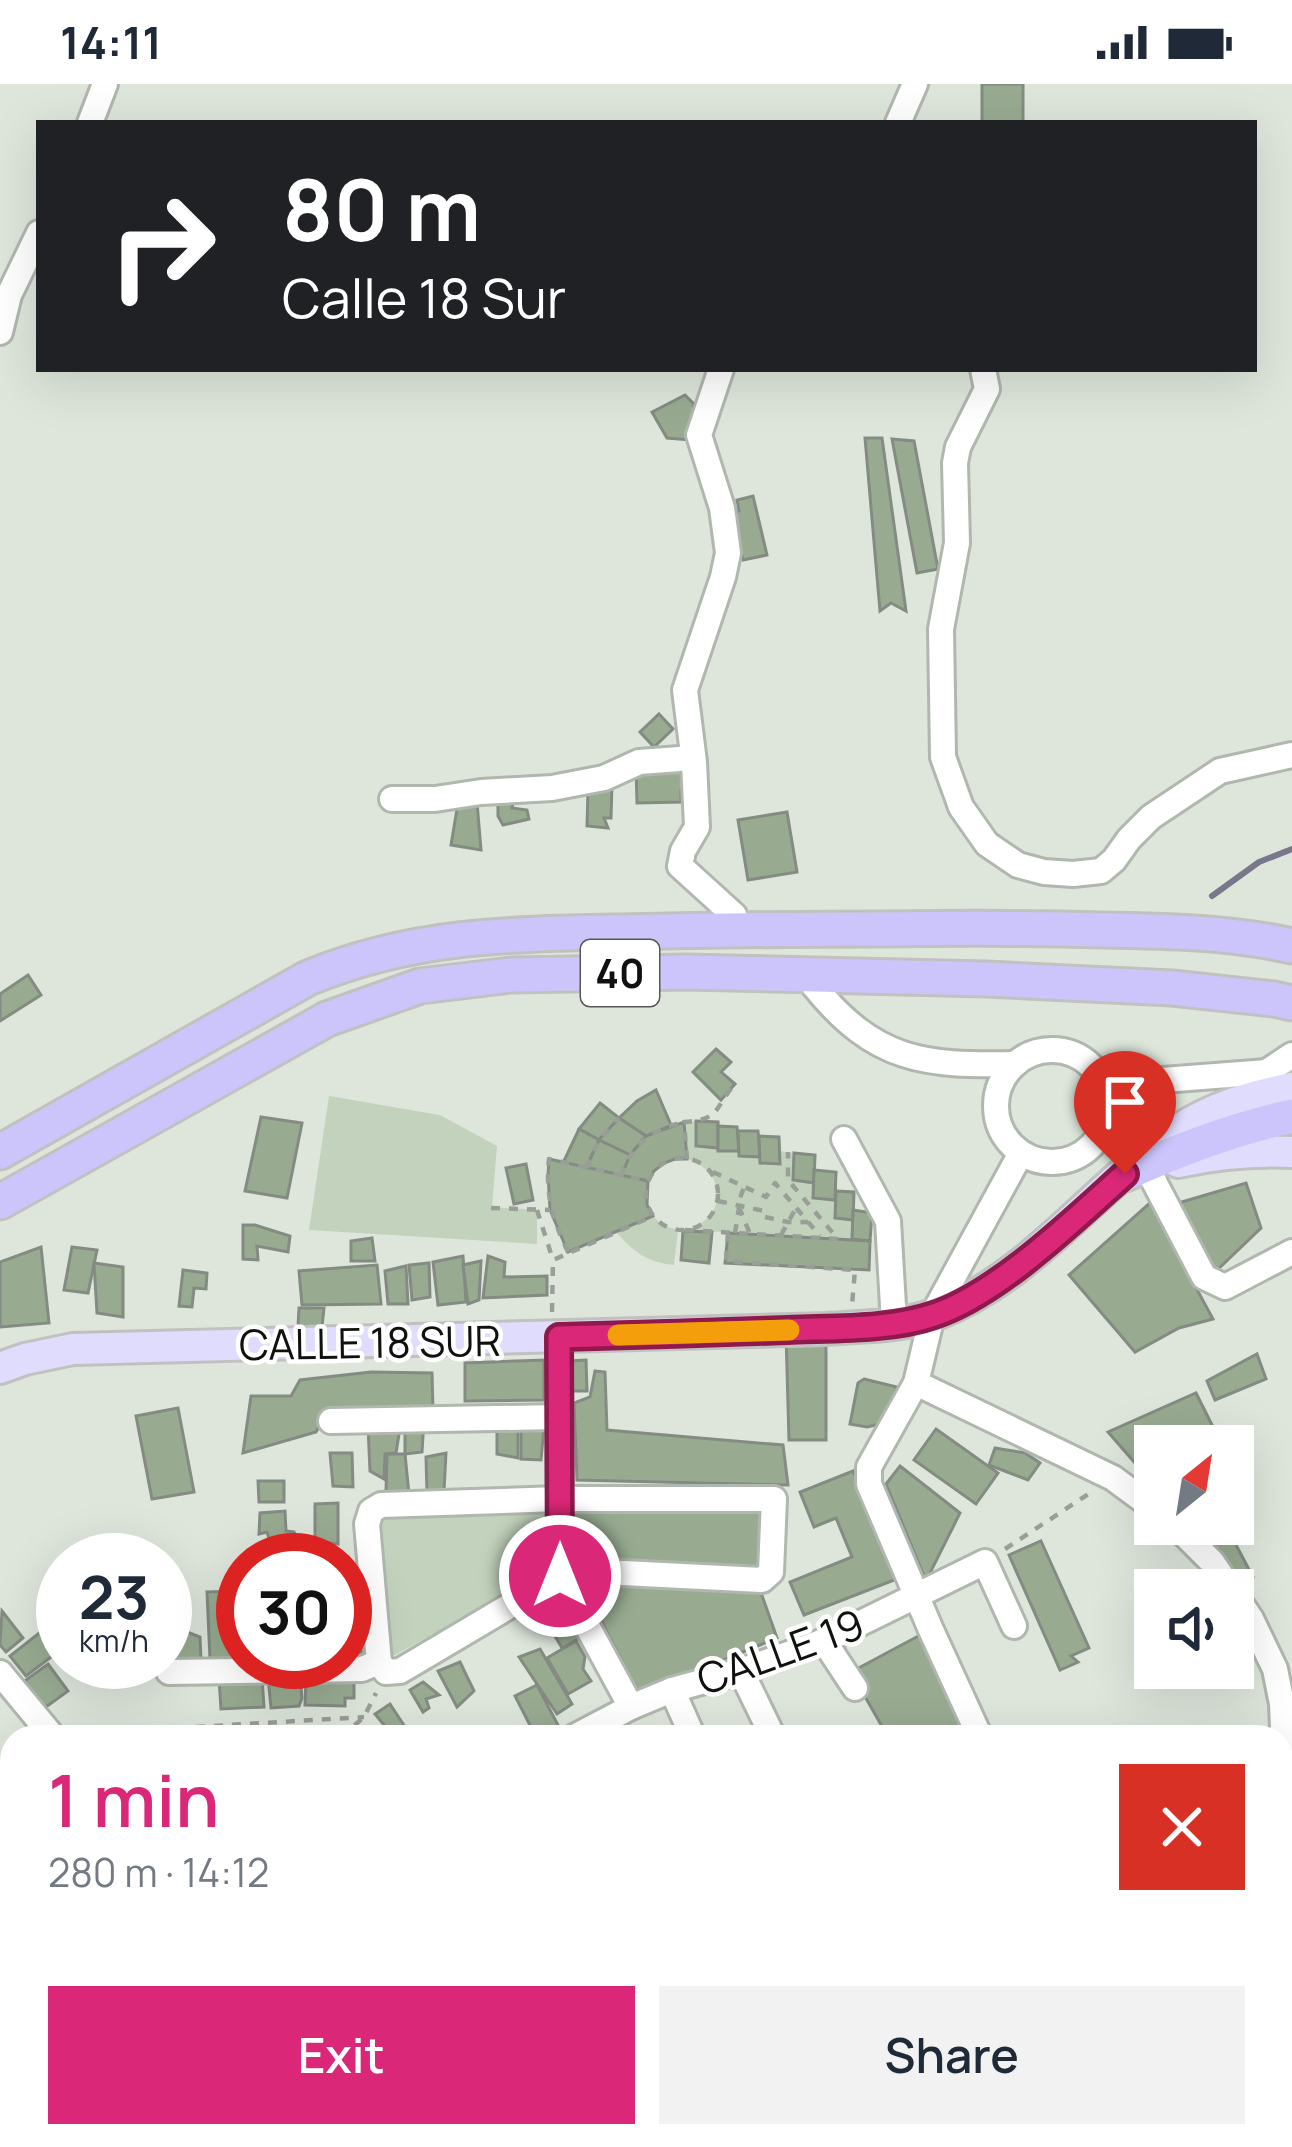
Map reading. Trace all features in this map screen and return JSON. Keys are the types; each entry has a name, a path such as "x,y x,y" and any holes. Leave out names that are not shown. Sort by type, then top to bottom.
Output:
{"highway":[{"name":"40","path":"0,1152 308,978 346,962 441,941 495,934 1011,928 1189,931 1292,946"},
{"name":"40","path":"0,1202 327,1019 419,986 511,975 686,972 1149,987 1292,1003"},
{"path":"1136,1171 1241,1127 1292,1116"}],"main road":[{"name":"CALLE 18 SUR","path":"0,1368 73,1349 556,1325 826,1329 932,1316 996,1281 1136,1171 1179,1130 1280,1080"},
{"path":"1136,1171 1207,1156 1292,1152"}],"street":[{"path":"92,120 105,84"},
{"path":"899,120 915,84"},
{"path":"0,332 9,296 36,239"},
{"path":"720,372 699,436 722,508 728,553 685,690 697,826 680,866 734,915"},
{"path":"984,372 987,389 958,446 955,463 957,543 941,629 943,758 961,808 987,844 1018,865 1045,872 1101,871 1151,817 1220,771 1292,755"},
{"path":"653,760 689,728"},
{"path":"392,800 552,788 604,778 639,762 693,758"},
{"path":"814,986 861,1034 890,1050 955,1065 1015,1064"},
{"path":"1107,1115 1106,1091 1094,1070 1064,1052 1030,1055 1015,1064 1001,1082 995,1103 1007,1141 1021,1153 1047,1162 1074,1158 1096,1141 1107,1115 1137,1082"},
{"path":"1094,1070 1137,1082 1280,1080 1292,1055"},
{"path":"955,1065 995,1103"},
{"path":"844,1139 888,1221 894,1323"},
{"path":"975,1725 869,1484 869,1468 916,1383 932,1316 1021,1153"},
{"path":"1136,1171 1204,1276 1214,1283 1225,1287 1292,1252"},
{"path":"556,1325 560,1576 631,1707"},
{"path":"916,1383 1113,1478 1134,1494"},
{"path":"331,1421 559,1417"},
{"path":"192,1672 382,1667 400,1671 560,1576 584,1571 762,1580 771,1572 774,1499 381,1505 371,1511 367,1524 382,1667"},
{"path":"1195,1545 1217,1569"},
{"path":"985,1562 1014,1626"},
{"name":"CALLE 19","path":"597,1725 672,1690 824,1641 985,1562"},
{"path":"1254,1625 1275,1669 1283,1725"},
{"path":"824,1641 855,1688"},
{"path":"741,1671 767,1725"},
{"path":"0,1673 43,1725"},
{"path":"672,1690 688,1725"}],"path":[{"path":"621,1176 646,1136 712,1116 735,1084"},
{"path":"586,1168 599,1140 619,1118"},
{"path":"684,1122 688,1159"},
{"path":"766,1197 688,1159 675,1159 654,1171 648,1181 647,1205 653,1216 673,1230 838,1239 788,1180 788,1152"},
{"path":"568,1252 550,1210 549,1159 648,1181"},
{"path":"685,1230 706,1221 718,1201 708,1169"},
{"path":"796,1180 797,1191"},
{"path":"769,1235 766,1197 775,1183 822,1238"},
{"path":"746,1184 726,1262 855,1270 852,1305"},
{"path":"810,1206 813,1198"},
{"path":"718,1201 788,1222 808,1222"},
{"path":"739,1207 751,1234"},
{"path":"491,1208 550,1210"},
{"path":"781,1236 796,1208"},
{"path":"538,1210 553,1260 556,1325"},
{"path":"553,1260 653,1216"},
{"path":"827,1226 835,1218"},
{"path":"794,1236 808,1222"},
{"path":"985,1562 1113,1478"},
{"path":"355,1725 364,1717 382,1667"},
{"path":"230,1725 364,1717"}],"green space":[{"path":"329,1096 440,1115 497,1146 492,1207 537,1210 537,1244 309,1230"},
{"path":"696,1121 697,1146 739,1151 740,1156 760,1157 761,1163 780,1163 780,1151 794,1153 793,1180 814,1183 814,1197 835,1199 835,1218 853,1220 852,1239 685,1230 709,1217 718,1196 710,1174 687,1159 684,1122"},
{"path":"653,1216 678,1230 674,1265 642,1255 616,1232"},
{"path":"549,1509 548,1572 380,1663 380,1516"}],"building":[{"path":"982,84 1023,84 1023,120 982,120"},
{"path":"685,395 697,418 690,440 667,438 652,412"},
{"path":"865,438 882,438 906,611 891,603 880,611"},
{"path":"892,439 914,441 938,569 917,573"},
{"path":"753,496 767,555 743,560 732,513 739,511 737,500"},
{"path":"659,714 673,729 654,747 640,732"},
{"path":"687,766 687,791 681,791 681,802 637,803 636,767"},
{"path":"612,784 611,818 604,818 608,828 587,826 588,790"},
{"path":"515,794 512,808 527,810 529,819 503,825 498,795"},
{"path":"477,802 481,850 451,845 457,809"},
{"path":"787,812 797,872 748,880 738,820"},
{"path":"28,975 41,995 0,1021 0,994"},
{"path":"716,1049 731,1062 721,1072 735,1084 721,1100 693,1072"},
{"path":"656,1090 671,1125 646,1136 619,1118"},
{"path":"600,1103 619,1118 599,1140 579,1129"},
{"path":"261,1117 302,1123 287,1198 245,1191"},
{"path":"619,1118 646,1136 630,1155 599,1140"},
{"path":"696,1121 718,1122 718,1148 696,1146"},
{"path":"684,1122 687,1159 664,1163 648,1181 621,1176 646,1136"},
{"path":"718,1126 737,1127 739,1151 718,1151"},
{"path":"579,1129 599,1140 586,1168 563,1163"},
{"path":"738,1131 758,1131 760,1157 739,1156"},
{"path":"759,1136 779,1137 780,1164 760,1163"},
{"path":"599,1140 630,1155 621,1176 586,1168"},
{"path":"794,1153 815,1155 814,1183 793,1180"},
{"path":"549,1159 648,1181 647,1205 653,1216 568,1252 550,1210"},
{"path":"526,1164 533,1200 514,1204 506,1168"},
{"path":"814,1170 836,1172 835,1200 813,1198"},
{"path":"1246,1183 1261,1228 1214,1273 1175,1204"},
{"path":"836,1191 854,1192 853,1220 835,1218"},
{"path":"1150,1203 1213,1319 1179,1328 1135,1352 1069,1275"},
{"path":"853,1210 872,1213 870,1241 852,1239"},
{"path":"243,1225 290,1236 288,1252 257,1246 258,1260 243,1259"},
{"path":"683,1231 712,1232 709,1263 681,1260"},
{"path":"728,1233 870,1241 869,1270 725,1263"},
{"path":"372,1238 375,1261 351,1261 351,1241"},
{"path":"41,1247 49,1323 0,1327 0,1262"},
{"path":"72,1247 97,1250 88,1293 64,1290"},
{"path":"463,1256 466,1302 438,1305 433,1262"},
{"path":"488,1256 505,1262 504,1277 547,1276 547,1295 483,1298"},
{"path":"481,1261 479,1300 468,1304 463,1265"},
{"path":"94,1263 123,1267 123,1317 97,1313"},
{"path":"429,1263 430,1297 412,1300 409,1265"},
{"path":"377,1265 381,1304 302,1305 299,1271"},
{"path":"406,1266 408,1304 388,1304 385,1271"},
{"path":"183,1270 207,1273 206,1289 194,1288 192,1307 179,1306"},
{"path":"299,1308 324,1308 322,1327 298,1326"},
{"path":"826,1333 826,1440 789,1440 786,1334"},
{"path":"1257,1354 1266,1379 1215,1400 1207,1381"},
{"path":"544,1360 544,1400 465,1401 465,1363"},
{"path":"586,1360 587,1391 569,1391 568,1361"},
{"path":"595,1371 605,1372 607,1430 783,1445 788,1485 577,1480 574,1403 590,1397"},
{"path":"371,1372 432,1373 433,1410 325,1416 316,1432 243,1453 251,1396 291,1396 300,1380"},
{"path":"864,1379 897,1387 885,1423 850,1424 858,1383"},
{"path":"1196,1393 1212,1425 1134,1425 1134,1462 1108,1432"},
{"path":"178,1408 194,1492 152,1499 136,1416"},
{"path":"545,1417 541,1460 521,1459 521,1421"},
{"path":"405,1420 424,1420 422,1452 405,1454"},
{"path":"518,1421 518,1458 497,1454 497,1422"},
{"path":"368,1426 400,1428 396,1453 385,1454 384,1479 370,1471"},
{"path":"936,1429 998,1473 976,1504 914,1460"},
{"path":"995,1448 1025,1453 1040,1463 1028,1480 989,1465"},
{"path":"330,1453 352,1453 353,1487 333,1486"},
{"path":"446,1453 444,1491 427,1494 426,1457"},
{"path":"387,1454 405,1454 409,1494 386,1491"},
{"path":"900,1466 960,1513 926,1581 886,1484"},
{"path":"853,1471 897,1579 804,1615 790,1582 852,1557 836,1518 814,1527 800,1492"},
{"path":"258,1481 284,1481 284,1502 259,1502"},
{"path":"338,1503 338,1533 315,1533 315,1504"},
{"path":"572,1506 766,1510 764,1569 572,1561"},
{"path":"285,1511 286,1531 294,1533 259,1533 260,1513"},
{"path":"1041,1541 1089,1648 1071,1656 1078,1662 1060,1670 1009,1555"},
{"path":"1206,1545 1236,1545 1249,1569 1227,1569"},
{"path":"601,1575 759,1587 777,1638 639,1695 585,1589"},
{"path":"207,1592 216,1592 216,1659 210,1659"},
{"path":"2,1611 23,1638 6,1652 0,1645"},
{"path":"568,1613 582,1637 562,1648 548,1624"},
{"path":"924,1633 966,1725 881,1725 851,1672"},
{"path":"192,1634 200,1637 201,1660 192,1660"},
{"path":"36,1636 36,1668 26,1676 10,1656"},
{"path":"576,1641 591,1681 568,1694 547,1658"},
{"path":"540,1649 572,1704 557,1714 519,1657"},
{"path":"460,1662 474,1691 457,1707 438,1671"},
{"path":"36,1673 36,1689 68,1691 35,1715 15,1688"},
{"path":"423,1682 439,1695 426,1699 429,1708 423,1712 410,1690"},
{"path":"537,1685 558,1725 530,1725 515,1696"},
{"path":"220,1689 263,1689 264,1707 221,1709"},
{"path":"269,1689 301,1689 299,1706 271,1708"},
{"path":"306,1689 354,1689 354,1698 345,1698 345,1706 305,1705"},
{"path":"390,1704 404,1725 384,1725 375,1714"}],"waterway":[{"path":"1212,896 1259,862 1292,849"}],"slow traffic":[{"path":"618,1335 789,1330"}],"route":[{"path":"560,1576 559,1337 826,1329 932,1316 996,1281 1125,1174"}]}
